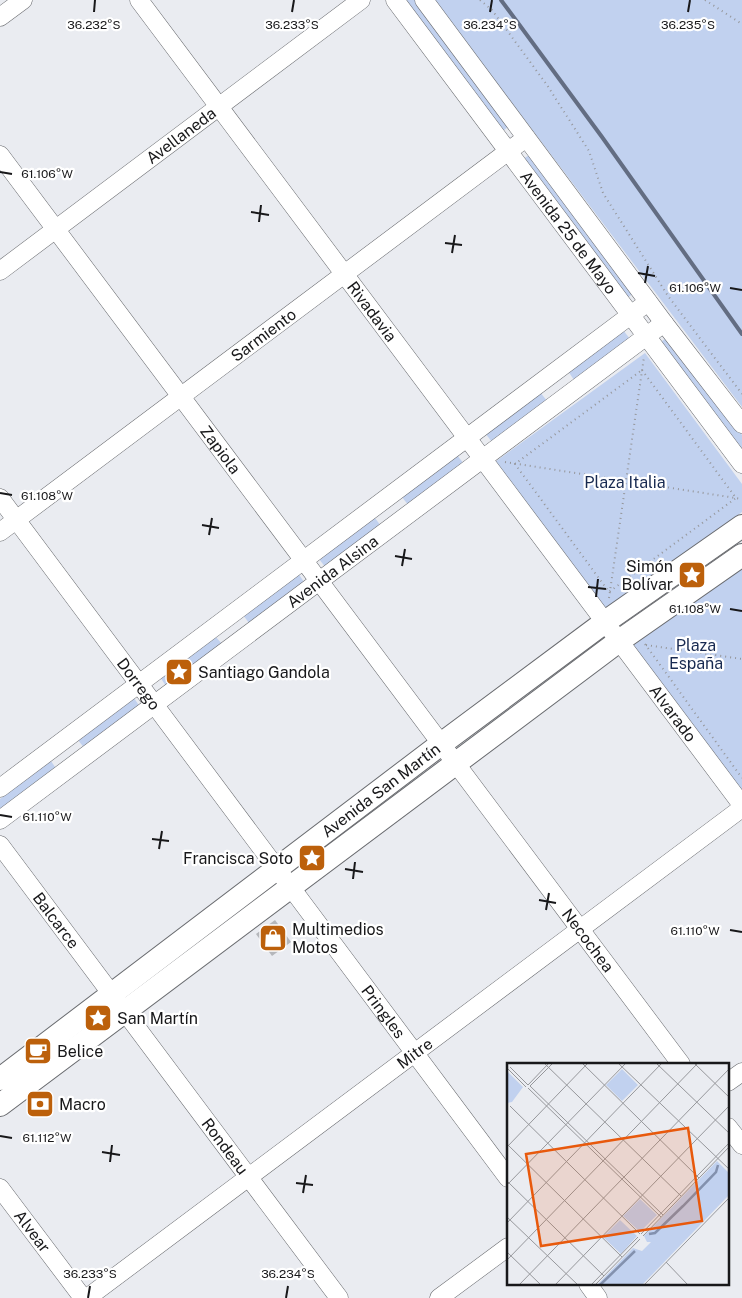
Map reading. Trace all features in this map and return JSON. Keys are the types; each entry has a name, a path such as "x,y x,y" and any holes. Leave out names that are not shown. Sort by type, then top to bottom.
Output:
{"main road":[{"name":"Avenida San Martín","path":"284,878 441,744 605,622 742,526"},
{"name":"Avenida San Martín","path":"0,1104 118,1003 284,878 455,763 618,640 742,555"},
{"name":"Avenida San Martín","path":"0,1079 118,1003"}],"street":[{"path":"0,17 23,0"},
{"name":"Rivadavia","path":"139,0 605,622"},
{"name":"Avellaneda","path":"0,271 361,0"},
{"name":"Avenida 25 de Mayo","path":"395,0 742,464"},
{"name":"Avenida 25 de Mayo","path":"424,0 648,302 742,424"},
{"name":"Sarmiento","path":"0,532 526,138"},
{"name":"Zapiola","path":"0,155 441,744"},
{"name":"Avenida Alsina","path":"0,788 648,302"},
{"name":"Avenida Alsina","path":"0,820 664,323"},
{"name":"Dorrego","path":"0,498 284,878"},
{"name":"Alvarado","path":"605,622 742,807"},
{"name":"Necochea","path":"441,744 680,1063"},
{"name":"Mitre","path":"87,1298 742,807"},
{"name":"Balcarce","path":"0,845 118,1003"},
{"name":"Pringles","path":"284,878 507,1177"},
{"name":"Rondeau","path":"118,1003 338,1298"},
{"path":"730,1081 742,1072"},
{"path":"730,1130 742,1145"},
{"name":"Alvear","path":"0,1188 82,1298"},
{"path":"439,1298 507,1248"},
{"path":"589,1286 598,1298"}],"path":[{"path":"480,0 492,10 547,86 589,151 603,193 668,296 742,394"},
{"path":"704,0 742,24"},
{"path":"605,622 647,336"},
{"path":"515,464 642,370"},
{"path":"642,370 736,498"},
{"path":"482,459 742,499"},
{"path":"515,464 609,592"},
{"path":"609,592 736,498"},
{"path":"645,644 652,639"},
{"path":"645,644 742,660"},
{"path":"645,644 742,778"}],"green space":[{"path":"406,0 417,0 510,125 503,131"},
{"path":"434,0 742,0 742,407"},
{"path":"531,154 634,293 627,298 523,159"},
{"path":"623,330 630,339 574,380 568,371"},
{"path":"667,337 742,435 742,450 660,343"},
{"name":"Plaza Italia","path":"645,353 742,484 742,512 607,613 495,462"},
{"path":"540,392 547,401 492,442 485,433"},
{"path":"457,455 464,464 409,506 402,497"},
{"path":"375,518 381,526 326,568 319,559"},
{"name":"Plaza España","path":"742,562 742,793 632,646"},
{"path":"298,573 304,582 249,623 243,615"},
{"path":"215,636 222,644 166,686 160,677"},
{"path":"134,698 140,707 85,749 78,740"},
{"path":"51,761 57,770 2,811 0,799"}],"building":[{"name":"Multimedios Motos","path":"275,920 291,942 272,956 256,934"}],"waterway":[{"path":"501,0 602,137 742,334"}],"place":[{"name":"Simón Bolívar","path":"692,575"},
{"name":"Santiago Gandola","path":"179,672"},
{"name":"Francisca Soto","path":"312,858"},
{"name":"Multimedios Motos","path":"273,938"},
{"name":"San Martín","path":"98,1018"},
{"name":"Belice","path":"38,1051"},
{"name":"Macro","path":"40,1104"}]}
